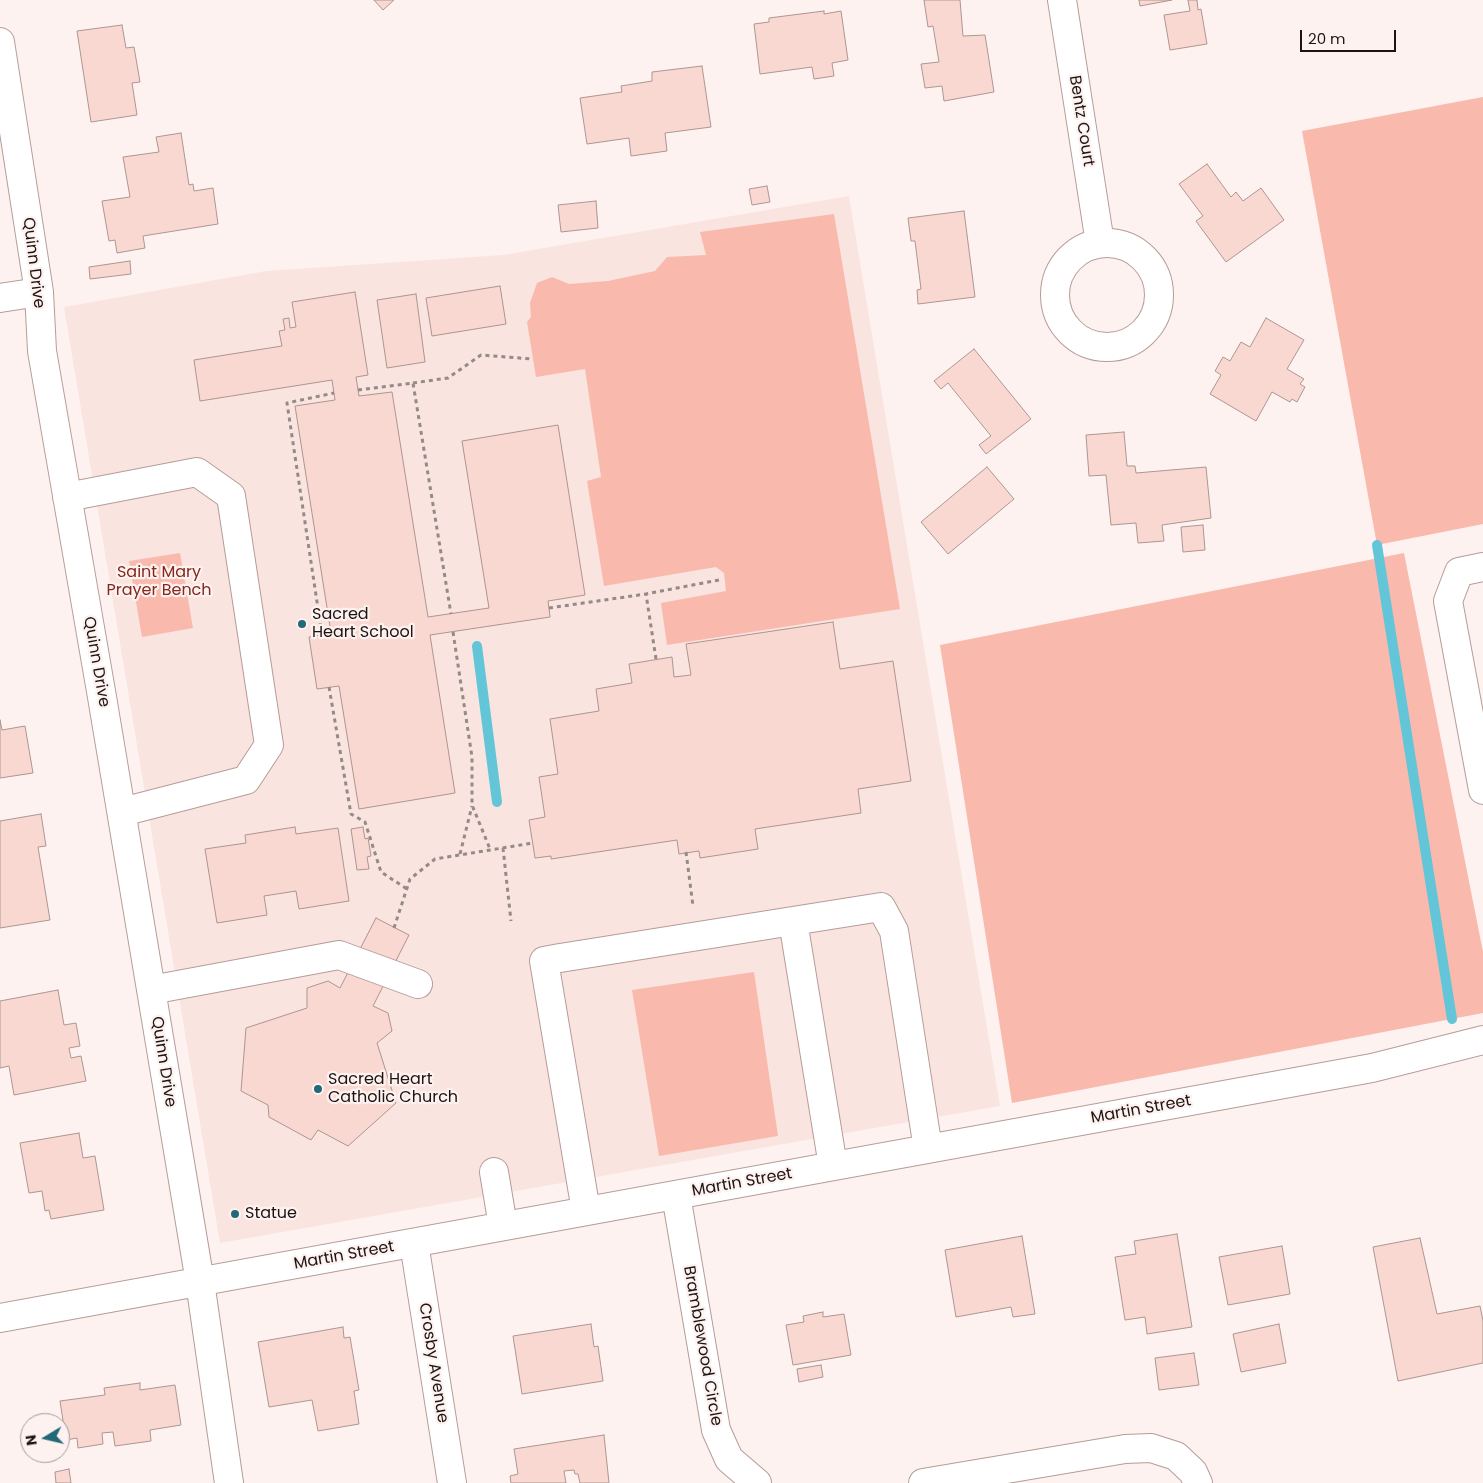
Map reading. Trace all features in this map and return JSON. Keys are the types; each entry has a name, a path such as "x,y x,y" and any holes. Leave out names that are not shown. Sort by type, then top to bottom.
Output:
{"street":[{"name":"Bentz Court","path":"1062,0 1100,243"},
{"name":"Quinn Drive","path":"0,42 39,292 42,351 152,990 200,1282 229,1483"},
{"path":"0,298 39,292"},
{"path":"67,496 197,472 231,496 269,745 246,780 122,812"},
{"path":"1483,567 1459,572 1448,601 1483,790"},
{"path":"586,1211 544,961 881,907 894,931 928,1149"},
{"path":"793,921 833,1166"},
{"path":"152,990 339,956 418,984"},
{"name":"Martin Street","path":"0,1318 1372,1068 1483,1040"},
{"path":"494,1172 503,1226"},
{"name":"Bramblewood Circle","path":"676,1195 716,1430 729,1459 757,1483"},
{"name":"Crosby Avenue","path":"414,1243 452,1483"},
{"path":"923,1483 1125,1449 1151,1448 1176,1456 1193,1472 1198,1483"}],"path":[{"path":"358,390 448,378 481,355 532,358"},
{"path":"414,382 451,614"},
{"path":"322,635 286,403 334,393"},
{"path":"549,608 646,594 719,580"},
{"path":"646,594 656,659"},
{"path":"454,632 472,757 472,805 460,854"},
{"path":"329,688 351,814 365,822 381,872 407,889"},
{"path":"472,805 490,850"},
{"path":"394,928 410,879 435,859 533,843"},
{"path":"503,848 511,921"},
{"path":"686,852 693,910"}],"shaded area":[{"path":"849,196 1000,1106 220,1243 64,307 266,271 503,255"}],"green space":[{"path":"1483,97 1483,524 1377,545 1302,131"},
{"path":"834,214 900,609 667,645 661,603 726,591 724,573 716,567 604,586 587,481 601,477 585,369 536,377 527,322 531,317 530,303 537,283 552,277 569,284 608,281 655,271 667,257 706,255 700,232"},
{"name":"Saint Mary Prayer Bench","path":"180,553 193,628 142,637 129,561"},
{"path":"1404,553 1483,952 1483,1013 1012,1103 940,645"},
{"path":"754,972 778,1136 659,1156 632,990"}],"building":[{"path":"374,0 394,0 383,10"},
{"path":"924,0 960,0 963,36 985,35 994,92 944,101 942,86 925,88 921,64 939,62 933,26 928,27"},
{"path":"1139,0 1172,0 1140,6"},
{"path":"1188,0 1197,0 1198,10 1201,9 1207,44 1170,50 1164,15 1190,11"},
{"path":"824,11 824,14 841,11 848,60 832,63 834,76 814,79 812,67 760,74 754,24 769,22 769,18"},
{"path":"122,25 126,48 134,47 140,82 132,83 137,115 91,122 77,31"},
{"path":"702,66 711,127 665,133 667,151 631,156 629,138 587,144 580,98 622,92 621,86 652,81 652,72"},
{"path":"181,133 189,185 193,184 194,191 213,188 218,224 143,236 145,248 117,253 115,240 109,241 102,201 130,197 123,157 159,152 156,137"},
{"path":"1207,164 1231,197 1236,192 1243,201 1261,188 1284,220 1226,262 1196,221 1203,216 1179,184"},
{"path":"767,186 770,202 752,205 749,189"},
{"path":"596,201 598,228 561,232 558,205"},
{"path":"964,211 975,297 918,304 917,290 921,289 915,241 911,241 908,218"},
{"path":"130,261 131,274 90,279 89,267"},
{"path":"500,286 506,324 432,336 426,298"},
{"path":"355,292 368,375 356,377 359,396 392,392 428,617 489,608 462,441 558,425 585,595 548,601 550,617 430,635 455,793 359,809 339,686 317,689 309,637 331,633 295,406 335,400 332,380 200,401 194,360 282,346 279,331 285,330 283,319 289,318 290,328 296,327 292,302"},
{"path":"416,294 425,362 387,368 377,300"},
{"path":"1266,318 1304,340 1287,369 1304,379 1300,384 1305,387 1297,402 1292,399 1290,402 1272,392 1256,421 1210,394 1221,375 1215,371 1223,357 1230,361 1241,342 1250,347"},
{"path":"974,349 1031,419 986,454 979,445 991,436 948,383 941,389 934,381"},
{"path":"1124,432 1127,466 1135,466 1136,473 1206,467 1211,518 1162,525 1164,541 1138,543 1136,523 1111,525 1106,475 1089,476 1086,435"},
{"path":"987,467 1014,499 948,554 921,522"},
{"path":"1203,525 1205,550 1183,552 1181,527"},
{"path":"833,622 840,669 893,661 911,781 858,789 861,813 755,829 758,849 700,858 699,851 679,854 677,840 551,859 551,856 535,858 529,820 545,817 539,777 558,774 550,719 599,711 596,689 632,683 629,664 672,657 674,677 691,675 686,644"},
{"path":"0,720 2,730 25,726 33,773 0,778"},
{"path":"41,814 46,846 38,847 50,920 0,928 0,821"},
{"path":"295,827 296,834 338,828 349,901 299,909 296,891 264,896 267,915 217,923 205,849 246,843 245,835"},
{"path":"363,827 365,839 368,838 371,856 367,857 369,869 357,870 351,829"},
{"path":"376,918 409,935 373,1006 388,1013 392,1031 377,1043 396,1103 348,1146 318,1130 311,1140 269,1117 268,1105 241,1091 246,1028 307,1008 307,988 328,981 340,988"},
{"path":"58,990 64,1025 76,1023 80,1046 69,1048 71,1058 81,1056 86,1081 14,1095 9,1066 0,1068 0,1001"},
{"path":"79,1133 83,1158 95,1156 104,1210 51,1219 49,1210 45,1211 42,1191 29,1193 20,1143"},
{"path":"1177,1234 1192,1327 1147,1334 1145,1317 1125,1320 1115,1257 1136,1254 1134,1241"},
{"path":"1022,1236 1035,1314 1013,1317 1011,1307 956,1317 945,1250"},
{"path":"1420,1238 1437,1314 1480,1306 1483,1321 1483,1363 1398,1381 1373,1247"},
{"path":"1282,1246 1290,1294 1228,1305 1219,1257"},
{"path":"823,1312 823,1317 844,1314 851,1355 793,1365 786,1325 804,1322 803,1316"},
{"path":"591,1324 594,1347 598,1346 603,1381 522,1394 513,1336"},
{"path":"1279,1324 1286,1363 1241,1372 1233,1334"},
{"path":"343,1327 344,1338 350,1337 359,1390 354,1391 359,1424 318,1431 312,1400 269,1407 258,1342"},
{"path":"1194,1353 1199,1385 1159,1390 1155,1358"},
{"path":"821,1365 823,1377 799,1382 797,1369"},
{"path":"140,1383 140,1390 175,1385 181,1425 150,1430 151,1441 115,1446 113,1432 102,1433 103,1444 78,1448 77,1438 70,1439 70,1413 62,1413 60,1401 105,1395 104,1388"},
{"path":"604,1435 609,1483 580,1483 578,1474 575,1474 574,1470 564,1471 566,1483 511,1483 510,1476 518,1474 514,1449"},
{"path":"69,1469 71,1483 56,1483 55,1472"}],"waterway":[{"path":"1377,545 1452,1019"},
{"path":"477,646 497,802"}],"place":[{"name":"Sacred Heart School","path":"302,624"},
{"name":"Sacred Heart Catholic Church","path":"318,1089"},
{"name":"Statue","path":"235,1214"}]}
